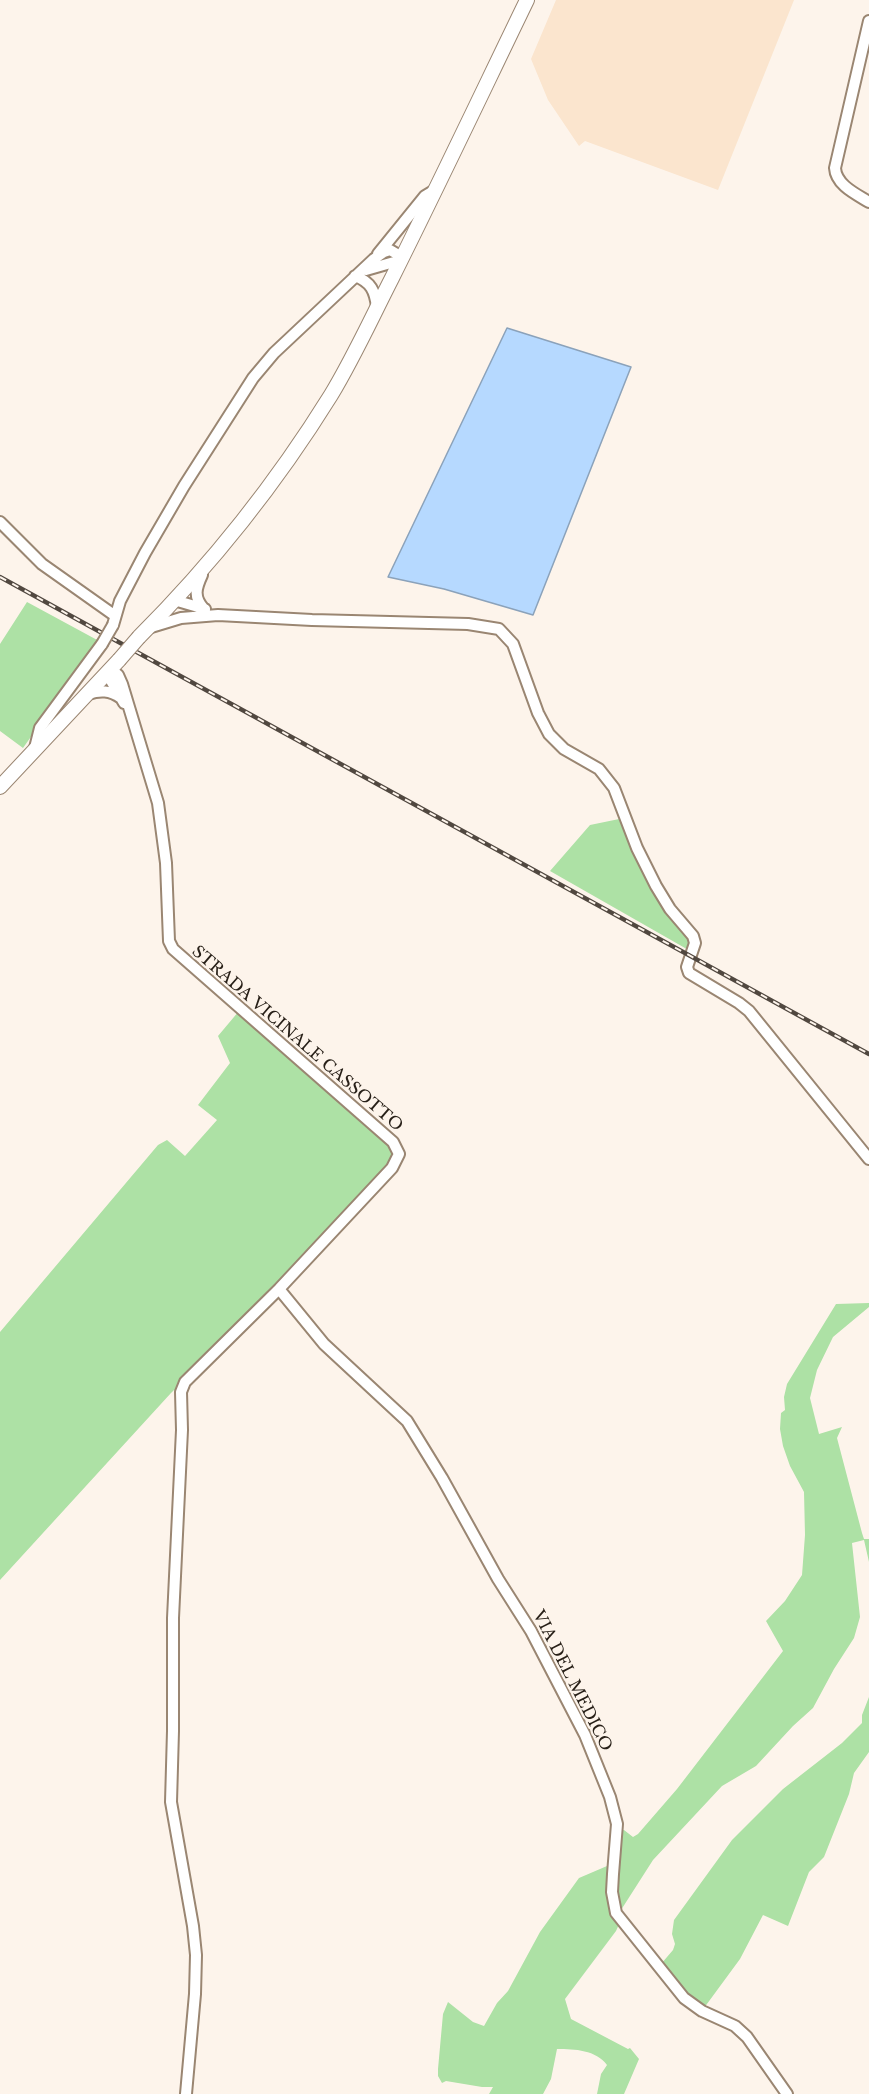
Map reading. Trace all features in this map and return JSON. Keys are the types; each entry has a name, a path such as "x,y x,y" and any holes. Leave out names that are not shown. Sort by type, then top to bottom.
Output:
{"main road":[{"path":"0,787 210,560 273,480 330,397 437,189 527,0"}],"street":[{"path":"869,21 835,168 837,178 841,183 869,202"},
{"path":"374,259 426,196 437,189"},
{"path":"35,748 40,728 102,644 131,577 184,486 253,378 269,359 374,259 390,250 402,259"},
{"path":"355,276 368,268 402,259"},
{"path":"355,276 372,286 377,307"},
{"path":"0,522 42,564 114,620"},
{"path":"200,612 196,594 197,586 210,560"},
{"path":"174,600 200,612 218,615 468,624 500,629 513,644 538,713 549,734 557,744 599,769 614,788 637,848 656,886 670,909 693,936 695,943 687,967 689,973 749,1011 869,1159"},
{"path":"144,632 200,612"},
{"path":"114,664 125,704"},
{"path":"85,695 105,691 113,693 125,704"},
{"name":"STRADA VICINALE CASSOTTO","path":"125,704 158,803 166,863 169,941 173,949 393,1142 398,1151 398,1158 392,1168 279,1289 183,1386 181,1392 183,1430 172,1618 171,1802 196,1955 195,1994 186,2094"},
{"name":"VIA DEL MEDICO","path":"279,1289 330,1350 407,1421 498,1579 531,1631 585,1735 610,1797 617,1824 612,1892 616,1913 684,1998 702,2011 735,2026 747,2037 787,2094"}],"shaded area":[{"path":"556,0 794,0 718,190 585,141 579,146 548,100 531,59"}],"green space":[{"path":"27,602 99,641 23,748 0,731 0,644"},
{"path":"624,818 639,854 691,938 692,952 550,871 590,825"},
{"path":"239,1011 393,1145 394,1162 180,1394 174,1390 171,1393 0,1580 0,1332 158,1145 167,1140 185,1156 217,1120 198,1105 230,1063 218,1036"},
{"path":"869,1303 869,1307 833,1337 817,1370 810,1398 819,1434 842,1427 837,1438 862,1533 864,1539 869,1539 869,1562 864,1540 852,1543 860,1617 854,1638 813,1708 756,1766 722,1786 653,1860 621,1910 617,1882 621,1830 633,1837 638,1834 677,1789 783,1651 766,1621 785,1601 802,1575 805,1535 804,1492 790,1466 780,1429 781,1413 785,1410 784,1397 787,1384 836,1304"},
{"path":"869,1697 869,1752 854,1773 849,1794 824,1857 809,1872 788,1926 763,1915 740,1959 704,2008 690,1998 661,1964 673,1950 675,1944 672,1934 674,1920 732,1840 783,1789 842,1743 862,1723 862,1715"},
{"path":"614,1863 613,1882 621,1920 616,1931 565,1999 571,2019 630,2048 639,2059 624,2094 597,2094 601,2074 607,2065 591,2053 571,2049 557,2049 551,2079 543,2094 489,2094 493,2087 446,2081 442,2083 438,2076 438,2069 443,2014 448,2002 473,2022 484,2026 497,2003 508,1991 540,1932 579,1878"}],"water":[{"path":"507,328 631,367 533,615 444,589 388,577"}],"railway":[{"path":"0,577 869,1054"}]}
